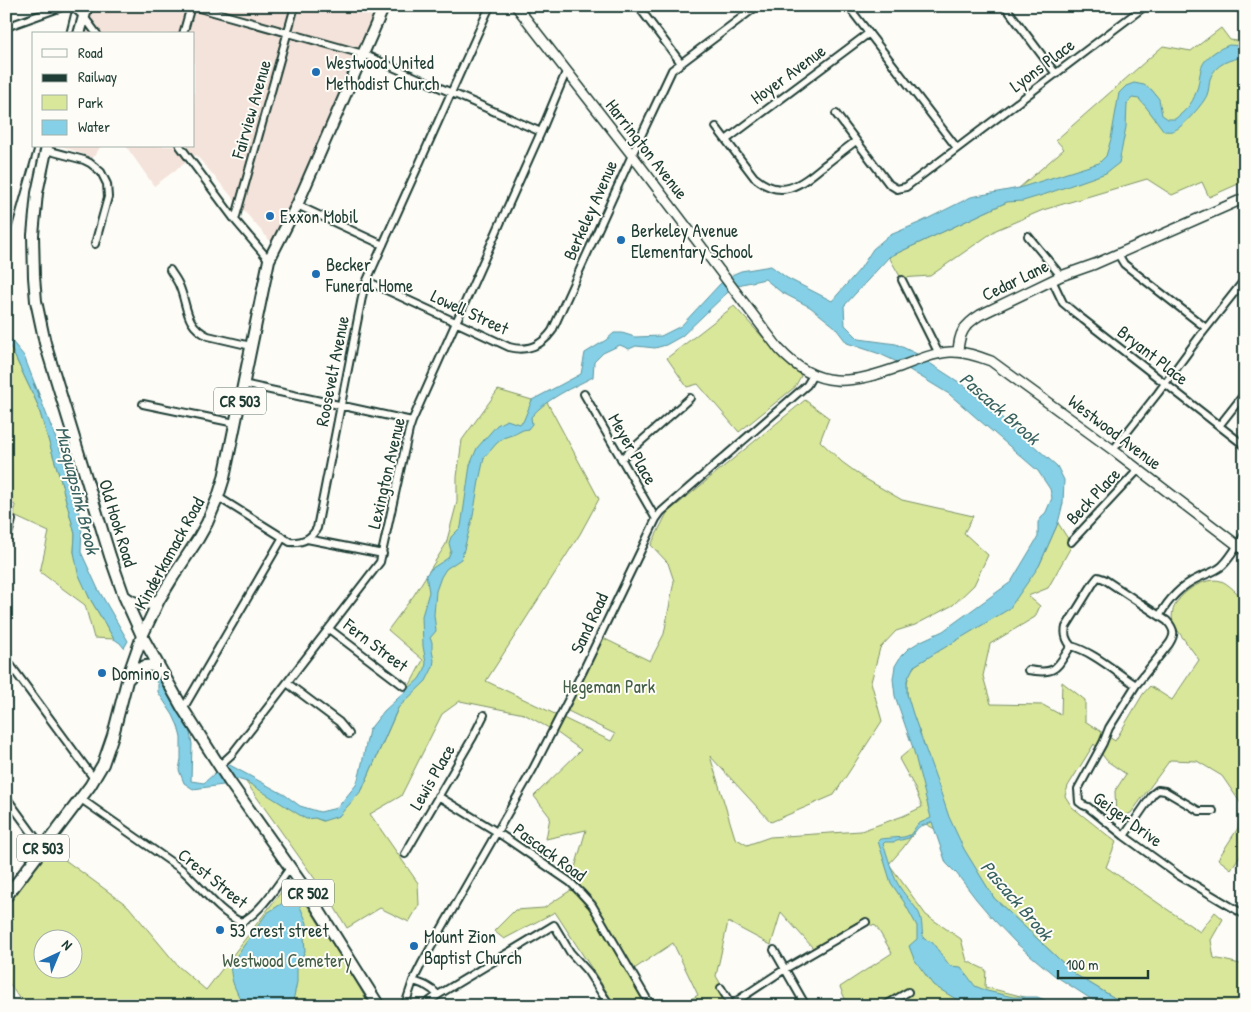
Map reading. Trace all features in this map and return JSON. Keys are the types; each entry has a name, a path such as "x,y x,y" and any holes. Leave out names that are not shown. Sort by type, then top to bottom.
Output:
{"main road":[{"path":"80,32 87,6"},
{"name":"Kinderkamack Road","path":"6,897 94,780 108,751 127,680 142,636 159,600 207,523 224,478 269,260 297,205 384,6"},
{"name":"Old Hook Road","path":"47,148 37,193 33,235 36,301 41,325 124,596 142,636 183,710 231,784 308,893 379,1006"},
{"path":"124,596 132,602 142,604 149,604 159,600"},
{"path":"127,680 139,668 148,664 159,667"}],"street":[{"path":"6,27 49,9 62,6 70,7 84,18 95,32"},
{"path":"184,32 191,6 288,32 363,54 541,132"},
{"name":"Fairview Avenue","path":"235,220 295,6"},
{"name":"Roosevelt Avenue","path":"307,540 317,528 363,291 490,6"},
{"name":"Harrington Avenue","path":"516,6 784,354 800,368 813,375"},
{"path":"638,6 681,63"},
{"name":"Berkeley Avenue","path":"555,324 672,70 757,6"},
{"path":"848,6 957,148"},
{"path":"1005,6 1056,74"},
{"name":"Lyons Place","path":"856,140 888,184 897,189 906,187 1145,6"},
{"name":"Hoyer Avenue","path":"726,140 869,34"},
{"name":"Lexington Avenue","path":"219,766 232,754 380,562 408,430 566,72"},
{"path":"716,127 754,176 767,185 782,188 796,186 803,182 856,140 836,114"},
{"path":"47,148 90,162 101,172 107,184 108,197 95,244"},
{"path":"181,148 235,220 269,260"},
{"name":"Cedar Lane","path":"958,352 958,341 963,329 974,319 1052,280 1095,264 1245,198"},
{"path":"297,205 383,245"},
{"path":"1028,236 1061,276"},
{"path":"1118,254 1124,264 1206,328"},
{"path":"170,270 179,286 189,320 201,333 251,346"},
{"path":"1112,450 1245,279"},
{"path":"902,280 938,354"},
{"name":"Bryant Place","path":"1052,280 1064,303 1069,308 1245,446"},
{"name":"Lowell Street","path":"367,281 509,347 528,348 542,342 547,338 555,324"},
{"path":"813,375 823,379 861,378 938,354 958,352"},
{"name":"Westwood Avenue","path":"958,352 974,355 991,362 1112,450 1241,548"},
{"name":"Sand Road","path":"403,1006 426,955 545,747 656,520 668,506 807,385 813,375"},
{"path":"243,384 412,421"},
{"path":"1219,426 1245,393"},
{"name":"Meyer Place","path":"584,394 656,520"},
{"path":"620,459 690,398"},
{"path":"143,404 235,423"},
{"name":"Beck Place","path":"1071,542 1138,470"},
{"path":"218,497 290,542 307,540 383,554"},
{"path":"6,542 12,520"},
{"path":"1136,685 1078,647 1071,646 1065,638 1066,627 1094,582 1098,577 1104,578 1160,615 1183,587 1191,581 1216,570 1241,548 1245,534"},
{"path":"183,710 283,537"},
{"name":"Geiger Drive","path":"1160,615 1172,626 1174,632 1173,639 1136,685 1109,728 1078,789 1079,802 1178,875 1245,915"},
{"name":"Fern Street","path":"329,629 404,686"},
{"path":"1028,670 1042,673 1053,670 1058,666 1071,646"},
{"path":"6,659 94,780"},
{"path":"287,683 338,722 349,734"},
{"name":"Lewis Place","path":"405,854 484,715"},
{"path":"1124,836 1153,794 1158,790 1165,791 1199,811 1213,812"},
{"name":"Pascack Road","path":"438,796 497,832 570,882 582,893 592,905 651,1006"},
{"path":"6,797 43,848"},
{"name":"Crest Street","path":"81,799 181,869 221,909 242,922 262,904 290,868"},
{"path":"721,988 731,1005 785,969 866,922"},
{"path":"422,1006 438,994 554,925 570,952 588,972 610,1006"},
{"path":"774,950 806,1006"},
{"path":"413,981 432,989 438,994"},
{"path":"884,1006 908,992"}],"shaded area":[{"path":"93,6 382,6 276,248 196,155 154,186 127,148 195,148 195,32 86,32"},
{"path":"67,148 100,148 93,158"}],"green space":[{"path":"1221,28 1230,40 1245,42 1245,181 1209,197 1202,182 1172,195 1147,179 1043,210 996,230 930,276 901,278 889,257 1007,202 1019,188 1064,149 1056,140 1163,46 1191,51"},
{"path":"734,306 790,367 798,371 801,376 795,387 739,432 698,384 687,387 667,358"},
{"path":"6,343 9,344 37,403 75,534 74,552 89,597 114,639 94,638 85,605 40,572 49,532 14,516 15,505 6,501"},
{"name":"Hegeman Park","path":"498,390 532,400 547,402 599,499 580,534 486,681 611,741 615,734 568,711 603,638 650,661 664,634 674,581 668,563 651,545 667,513 805,400 829,418 820,441 842,462 864,478 902,500 973,516 964,533 988,555 974,585 953,605 915,625 896,631 880,648 871,682 882,721 834,795 771,822 710,756 735,838 747,845 770,837 861,831 922,807 914,786 899,759 913,747 920,734 908,700 907,682 909,674 917,664 927,658 1039,566 1058,523 1072,545 1048,588 1028,596 1040,606 1035,617 990,644 983,676 991,704 1043,705 1061,715 1062,682 1085,700 1085,721 1115,741 1143,694 1150,686 1172,700 1199,660 1173,622 1172,614 1175,605 1187,591 1204,582 1213,580 1224,582 1245,601 1245,855 1242,853 1231,869 1218,859 1238,828 1242,805 1222,776 1197,761 1170,760 1131,813 1116,819 1115,791 1126,774 1107,761 1094,744 1068,786 1065,796 1072,807 1116,842 1106,867 1200,932 1215,912 1223,919 1211,940 1214,958 1245,965 1245,1006 1128,1006 1076,975 994,898 959,842 922,822 889,864 926,915 961,939 967,961 986,970 985,987 1044,1002 1049,1006 897,1006 892,998 880,1006 848,1006 840,987 892,953 876,926 857,922 813,948 781,912 771,945 728,922 716,976 732,1003 727,1006 679,1006 698,995 673,943 628,973 647,1006 616,1006 555,912 504,939 494,931 515,910 544,908 580,884 574,871 586,830 546,839 550,817 534,796 581,750 556,732 524,714 460,701 442,714 401,796 370,814 418,883 419,905 409,922 380,908 347,928 332,903 246,782 323,821 362,790 398,708 411,694 404,696 423,660 388,630 414,595 446,544 457,502 457,477 462,440"},
{"name":"Westwood Cemetery","path":"43,848 50,849 128,906 178,966 206,990 288,883 299,894 312,913 370,1006 24,1006 6,978 6,897"}],"water":[{"path":"1229,45 1245,46 1245,57 1224,63 1215,70 1210,79 1205,99 1179,128 1172,131 1164,131 1139,99 1132,98 1127,104 1126,127 1119,163 1106,173 1023,201 1007,202 889,257 844,306 845,325 859,339 896,344 917,354 968,388 1057,466 1064,480 1063,503 1058,523 1039,566 1009,609 914,666 907,680 907,694 949,817 964,849 994,898 1076,975 1128,1006 1103,1006 1094,1001 1054,975 1016,943 993,919 946,863 932,822 919,827 909,838 883,844 896,880 919,913 924,939 932,942 950,966 961,967 975,986 1013,997 1037,997 1045,1000 1051,1006 967,1006 933,985 914,959 909,946 917,939 917,926 891,883 878,841 880,839 910,835 918,824 931,818 913,748 895,696 893,679 895,666 908,649 943,631 1011,582 1038,537 1038,522 1046,512 1052,498 1050,489 1038,471 949,394 895,361 847,343 834,326 810,307 781,292 765,279 742,284 727,293 682,336 666,345 655,348 636,346 629,349 620,345 603,353 594,362 593,377 544,404 531,417 532,424 528,429 503,438 484,458 473,516 461,559 446,569 436,591 434,615 436,631 430,638 434,660 433,667 426,681 398,708 362,790 339,816 323,821 315,818 306,819 247,782 237,779 223,785 193,789 184,783 179,770 181,738 173,715 158,692 158,684 153,678 159,674 189,727 192,744 191,781 204,783 226,763 285,795 300,806 320,812 337,808 356,785 369,730 384,711 419,679 425,669 422,616 429,592 426,575 431,569 448,558 451,551 449,543 451,537 461,527 470,465 477,448 497,425 507,420 519,424 523,422 532,400 581,374 585,353 614,333 635,337 661,336 681,326 720,284 741,271 771,266 787,278 832,301 860,269 873,249 888,236 971,197 1019,188 1099,163 1106,156 1111,139 1119,93 1126,86 1134,83 1144,85 1152,90 1159,99 1162,115 1168,119 1175,119 1192,101 1205,61 1216,51"},
{"path":"6,334 24,356 61,452 82,524 81,552 98,589 128,641 124,648 114,639 89,597 78,573 74,552 75,534 60,478 37,403 9,344 6,343"},
{"path":"289,899 299,904 307,923 304,936 305,951 297,970 297,982 292,1006 243,1006 231,975 230,965 267,913"}],"waterway":[{"name":"Musquapsink Brook","path":"34,384 40,398"}],"railway":[{"path":"66,32 73,6"},
{"path":"6,248 34,148"}],"place":[{"name":"Westwood United Methodist Church","path":"316,72"},
{"name":"Exxon Mobil","path":"270,216"},
{"name":"Berkeley Avenue Elementary School","path":"621,240"},
{"name":"Becker Funeral Home","path":"316,274"},
{"name":"Domino's","path":"102,673"},
{"name":"53 crest street","path":"220,930"},
{"name":"Mount Zion Baptist Church","path":"414,946"}],"water label":[{"name":"Pascack Brook","path":"1000,408"},
{"name":"Pascack Brook","path":"1017,900"}]}
